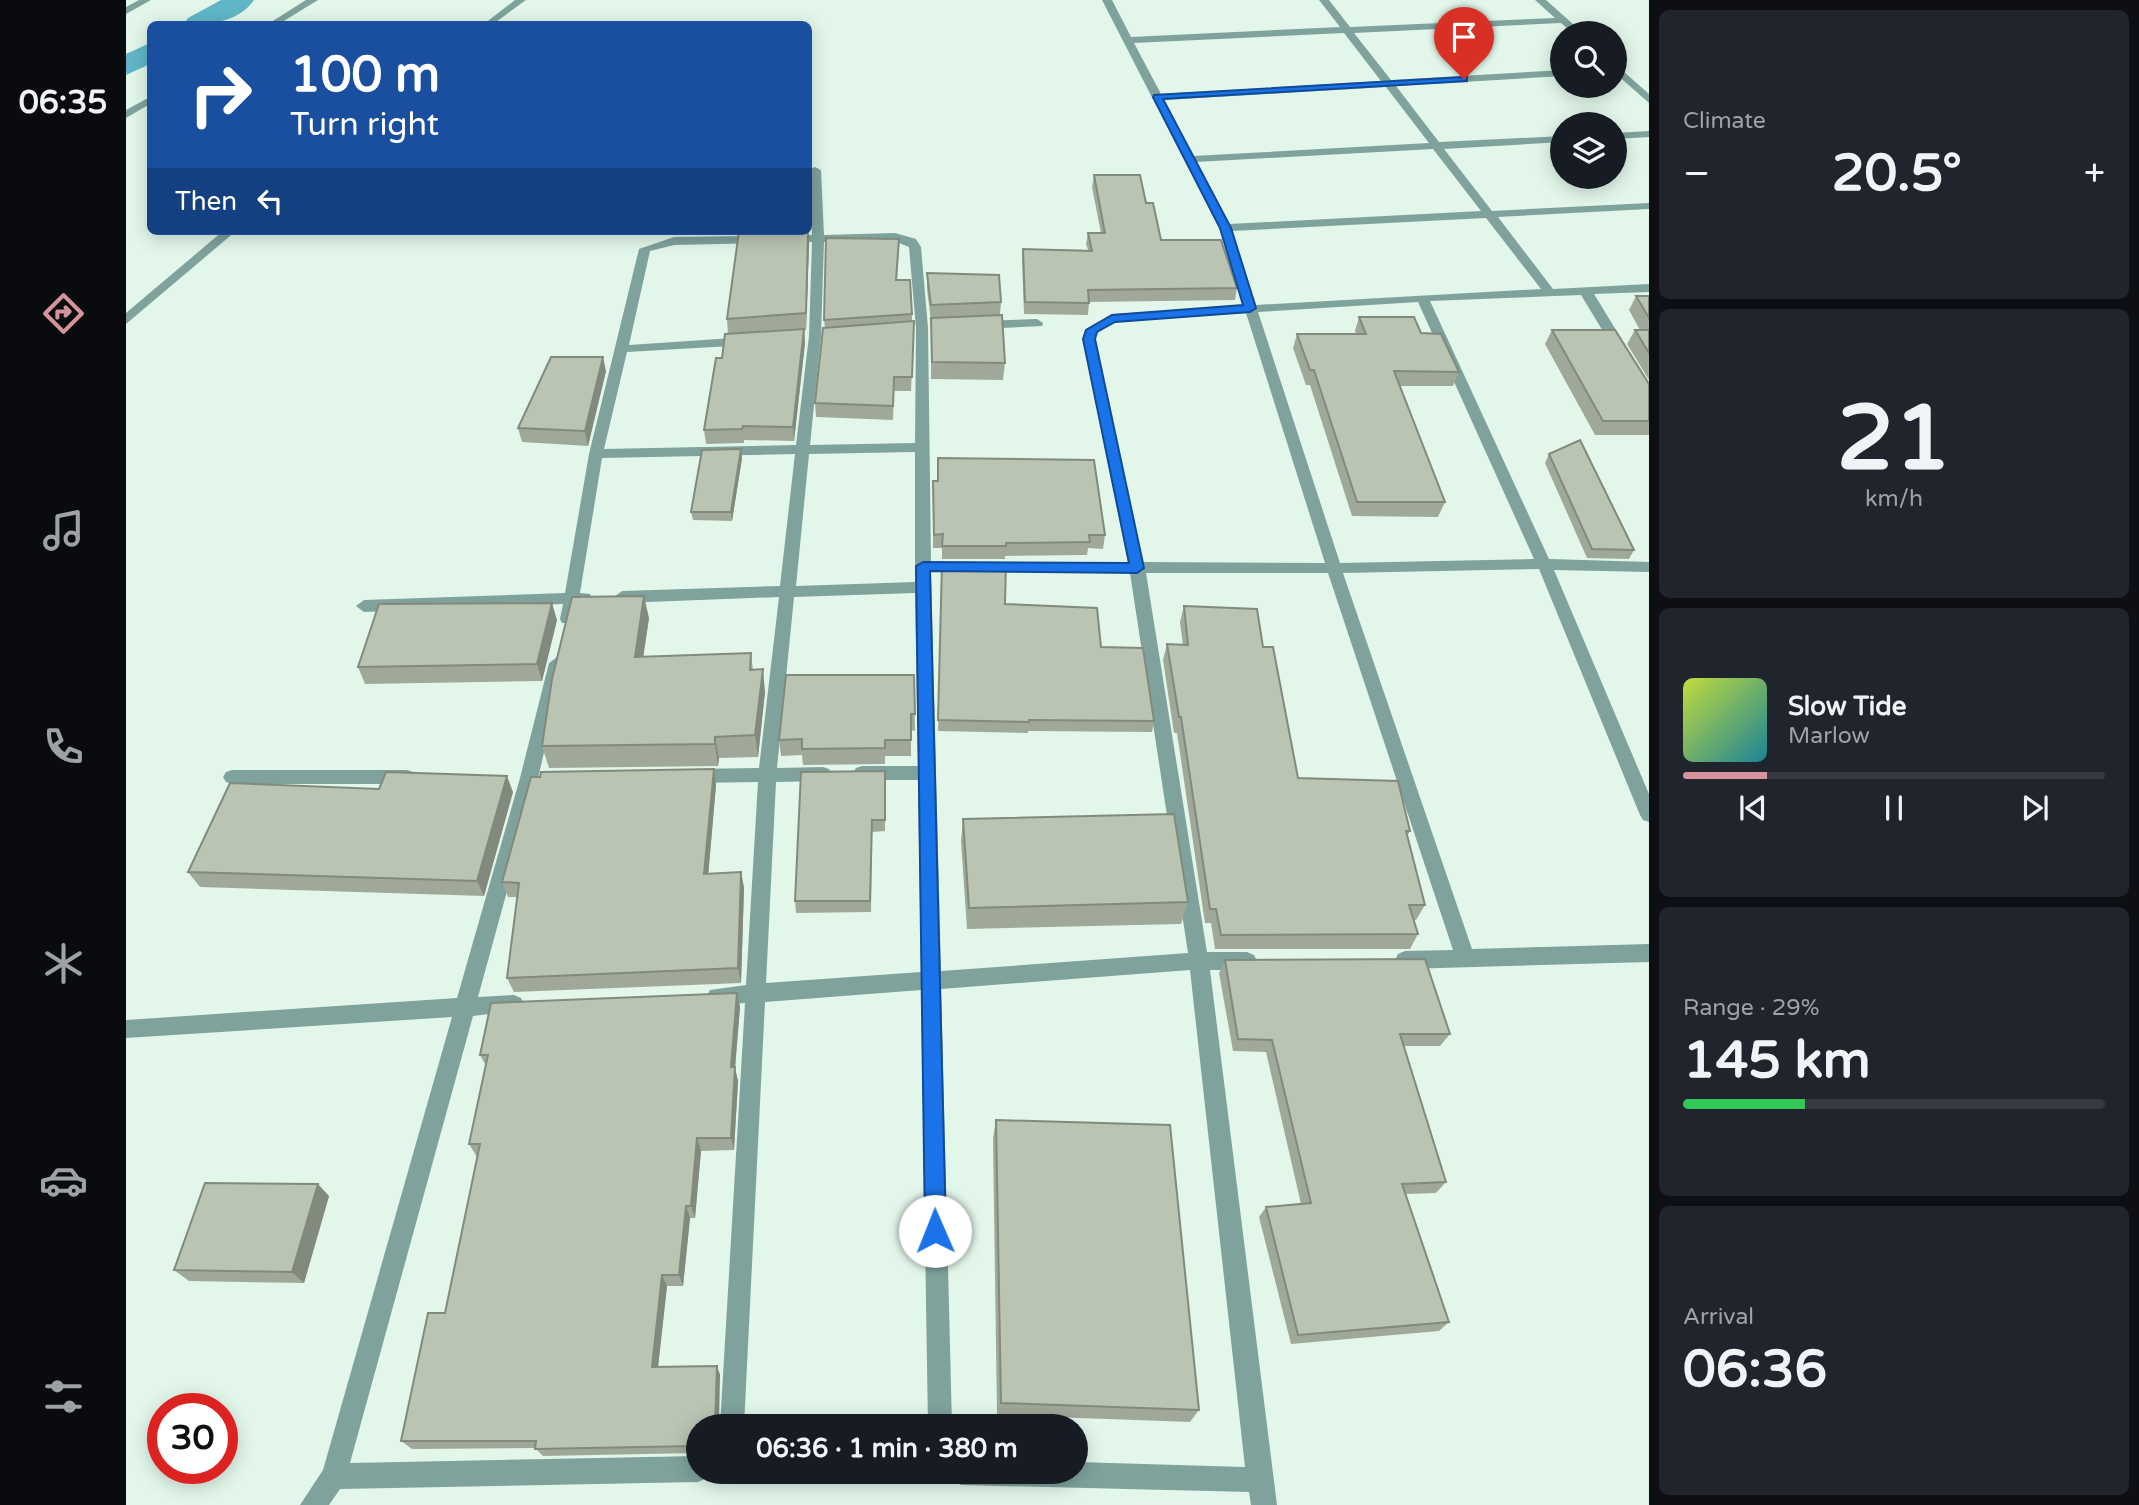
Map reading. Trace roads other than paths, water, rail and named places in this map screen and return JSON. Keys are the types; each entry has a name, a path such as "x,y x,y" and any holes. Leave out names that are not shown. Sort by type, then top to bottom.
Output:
{"street":[{"path":"126,11 146,0"},
{"path":"278,21 313,0"},
{"path":"492,21 521,0"},
{"path":"1107,0 1225,228 1334,568 1466,960"},
{"path":"1324,0 1550,293"},
{"path":"1540,0 1563,20"},
{"path":"1130,40 1563,20"},
{"path":"1157,97 1550,75"},
{"path":"1627,79 1649,100"},
{"path":"126,115 147,102"},
{"path":"1627,135 1649,134"},
{"path":"1190,159 1550,140"},
{"path":"733,1414 767,775 815,336 818,238 815,170"},
{"path":"1225,228 1649,206"},
{"path":"126,320 225,235"},
{"path":"313,1505 334,1476 529,778 573,598 596,454 642,253 653,244 674,241 895,237 912,242 915,247 922,328 926,773 940,1414"},
{"path":"1088,1481 1261,1493 1199,961 1137,568 1089,339 1092,330 1112,318 1422,298 1649,288"},
{"path":"1586,292 1628,361"},
{"path":"1422,298 1544,564 1649,815"},
{"path":"960,326 1038,323"},
{"path":"620,349 759,340"},
{"path":"596,454 923,447"},
{"path":"923,566 1334,568 1544,564 1649,567"},
{"path":"364,606 923,587"},
{"path":"674,776 926,773"},
{"path":"232,777 421,778"},
{"path":"1386,961 1649,953"},
{"path":"701,996 1199,961 1266,961"},
{"path":"126,1029 535,1003"},
{"path":"334,1476 686,1469"}],"waterway":[{"path":"203,21 241,0"},
{"path":"126,66 147,54"}]}
